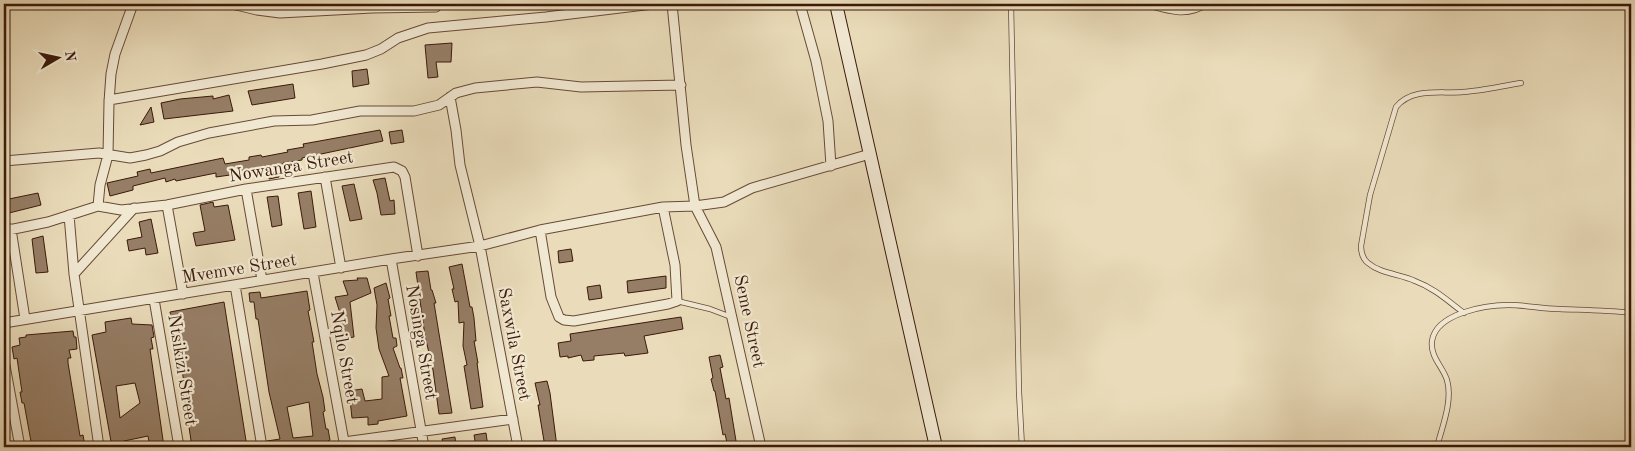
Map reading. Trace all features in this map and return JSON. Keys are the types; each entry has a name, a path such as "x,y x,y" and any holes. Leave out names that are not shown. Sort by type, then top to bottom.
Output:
{"main road":[{"path":"836,4 936,447"}],"street":[{"path":"25,319 7,230 48,222 98,206 100,185 108,155 111,74 115,54 133,4"},
{"path":"232,4 280,13 436,7"},
{"path":"109,100 366,55 382,49 398,38 428,28 546,17 653,4"},
{"name":"Seme Street","path":"672,4 686,145 696,206 716,246 761,447"},
{"path":"800,4 816,61 828,121 831,166"},
{"path":"4,161 98,153 130,158 160,151 178,142 209,133 274,121 312,120 360,111 414,111 439,106 456,93 474,88 537,82 581,87 681,85"},
{"name":"Saxwila Street","path":"450,98 460,165 480,246 518,447"},
{"path":"480,246 540,230 663,207 690,208 724,202 752,188 870,154"},
{"name":"Nowanga Street","path":"98,206 121,210 387,167 399,168 406,177 418,256"},
{"path":"325,177 341,268"},
{"path":"246,189 262,280"},
{"path":"167,204 183,294"},
{"path":"540,230 551,297 556,313 564,320 574,321 677,302 675,265 663,207"},
{"path":"74,274 134,208"},
{"path":"69,215 74,274 99,447"},
{"name":"Mvemve Street","path":"4,323 480,246"},
{"name":"Nosinga Street","path":"391,259 424,447"},
{"name":"Nqilo Street","path":"313,273 344,445"},
{"path":"235,285 262,447"},
{"name":"Ntsikizi Street","path":"154,299 179,447"},
{"path":"4,360 20,447"},
{"path":"344,445 421,431 513,419"}],"lane":[{"path":"1011,4 1019,392 1022,447"},
{"path":"1143,4 1184,13 1193,12 1207,4"},
{"path":"1464,313 1441,295 1421,283 1404,276 1385,272 1368,263 1362,254 1361,246 1370,195 1396,107 1399,103 1424,92 1464,92 1521,83"},
{"path":"677,302 710,309 731,316"},
{"path":"1437,447 1448,402 1449,388 1445,375 1434,355 1432,341 1436,330 1447,319 1464,313 1507,305 1631,313"}],"building":[{"path":"452,43 451,62 436,62 438,77 428,78 425,45"},
{"path":"367,69 369,84 353,87 352,71"},
{"path":"293,84 295,98 252,105 248,91"},
{"path":"229,95 233,111 164,119 161,103 213,96 213,99"},
{"path":"151,107 154,122 140,125"},
{"path":"380,130 383,141 283,163 283,165 277,166 279,177 269,179 267,166 244,170 244,173 216,177 216,173 166,182 165,178 133,186 133,190 110,196 107,183 138,176 137,172 150,169 151,173 223,158 225,164 249,160 249,157 261,155 262,157 288,152 287,150 304,147 303,144"},
{"path":"402,130 404,142 391,144 389,132"},
{"path":"385,178 390,201 394,200 395,214 381,215 373,180"},
{"path":"354,184 362,219 350,221 342,186"},
{"path":"311,191 316,227 304,229 298,193"},
{"path":"38,193 41,205 5,214 4,200"},
{"path":"278,196 282,225 272,227 267,197"},
{"path":"213,202 214,207 228,205 235,240 196,246 193,233 205,231 200,205"},
{"path":"151,219 158,253 146,255 145,248 129,251 127,240 142,237 139,222"},
{"path":"43,236 48,272 36,273 32,239"},
{"path":"571,249 573,261 559,263 558,251"},
{"path":"462,264 470,307 472,307 474,318 476,341 474,341 483,407 471,409 464,366 467,365 463,346 464,322 459,323 458,301 455,302 449,267"},
{"path":"428,271 431,290 436,303 434,303 452,413 439,414 433,370 425,336 416,272"},
{"path":"666,276 666,288 628,293 627,281"},
{"path":"357,278 367,278 371,293 350,302 354,337 341,339 336,314 340,313 335,297 348,295 343,281 358,280"},
{"path":"386,283 390,298 388,299 391,316 389,316 393,338 396,338 397,346 393,348 401,368 403,378 400,378 407,416 378,421 378,424 368,425 368,417 352,418 349,391 362,389 365,401 382,399 382,377 389,376 379,349 376,328 377,305 374,288"},
{"path":"600,285 602,298 589,300 587,287"},
{"path":"307,291 310,310 308,311 314,342 312,342 323,397 326,429 328,429 330,440 328,441 329,447 268,447 267,441 280,439 269,392 258,319 256,319 254,302 250,302 249,293 260,292 261,298","holes":["309,402 313,436 293,438 287,407"]},
{"path":"224,302 247,447 192,447 183,376 170,312"},
{"path":"681,317 683,329 644,336 648,353 625,356 624,353 594,356 594,360 583,361 581,355 568,358 568,356 560,357 558,343 571,341 570,334"},
{"path":"131,318 132,324 152,325 154,337 151,338 153,349 150,349 164,447 150,447 148,436 124,441 125,447 112,447 92,335 106,332 105,322","holes":["135,383 140,403 120,418 116,386"]},
{"path":"73,331 74,337 76,337 77,349 69,350 71,358 68,358 68,363 80,436 83,435 85,446 32,447 24,403 22,403 20,392 22,392 17,358 14,359 12,347 20,345 19,338 26,337 26,335"},
{"path":"720,355 723,367 720,368 726,399 729,398 737,447 728,447 725,434 723,435 711,379 713,378 709,357"},
{"path":"547,381 557,447 545,447 538,405 540,405 535,383"},
{"path":"486,433 488,447 476,447 474,435"},
{"path":"455,437 456,447 444,447 442,439"}]}
